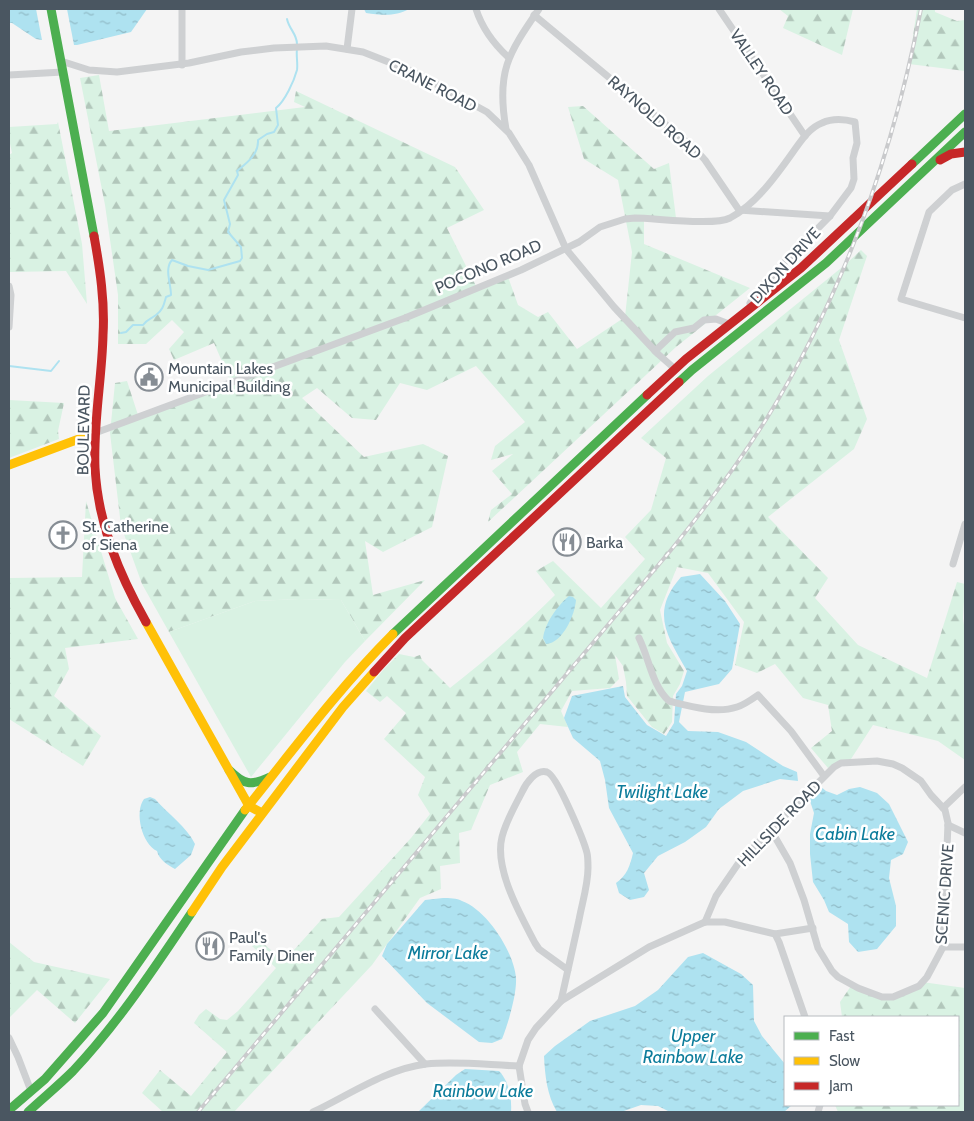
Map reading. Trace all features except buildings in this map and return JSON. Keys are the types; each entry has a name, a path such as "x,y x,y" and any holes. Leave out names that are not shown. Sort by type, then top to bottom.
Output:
{"main road":[{"name":"BOULEVARD","path":"51,9 100,268 103,343 95,433 97,486 100,505 119,571 142,616 249,806"},
{"path":"9,1110 45,1079 80,1041 115,998 203,868 249,806 357,672 416,611 676,369 801,268 965,114"},
{"path":"32,1112 72,1072 117,1020 148,978 206,890 262,813 353,695 411,632 692,370 791,292 873,220 965,132"},
{"path":"931,165 951,154 965,152"},
{"name":"POCONO ROAD","path":"9,465 95,433"},
{"path":"228,770 238,780 251,784 258,783 272,776"},
{"path":"249,806 262,813"}],"street":[{"path":"182,9 182,64"},
{"path":"347,49 352,9"},
{"path":"476,9 490,37 508,57"},
{"name":"VALLEY ROAD","path":"719,9 805,136"},
{"path":"506,130 502,109 502,83 508,57 536,12"},
{"name":"RAYNOLD ROAD","path":"536,12 695,149 705,160 740,210"},
{"name":"CRANE ROAD","path":"61,61 89,70 117,72 182,64 254,50 295,46 326,46 363,52 414,72 487,112 506,130 520,148 529,165 566,248 614,307 655,351 676,369"},
{"path":"9,75 63,72"},
{"name":"POCONO ROAD","path":"95,433 406,318 489,284 566,248 600,227 625,219 651,218 714,221 729,218 758,196 815,126 823,122 843,119 855,122 854,179 851,188 830,216"},
{"path":"965,184 952,190 929,212 901,298 965,318"},
{"path":"740,210 830,216"},
{"name":"DIXON DRIVE","path":"741,315 760,289 830,216"},
{"path":"9,286 11,295 9,327"},
{"path":"655,351 675,332 694,328 704,320 716,319 730,324"},
{"path":"953,564 965,524"},
{"path":"639,638 659,689 669,701 706,708 729,709 737,707 758,695 790,731 824,776"},
{"name":"SCENIC DRIVE","path":"771,830 790,864 822,957 838,977 858,988 882,997 893,997 919,986 927,977 943,947 948,825 943,808 921,781 893,764 870,761 841,763 824,776"},
{"path":"561,1001 568,970 584,895 588,869 587,853 566,801 553,776 542,772 536,775 524,787 505,828 500,856 504,876 535,943 539,949 568,970"},
{"name":"HILLSIDE ROAD","path":"705,922 716,896 740,861 824,776"},
{"path":"943,808 965,787"},
{"path":"948,825 965,833"},
{"path":"528,1112 519,1066 528,1040 536,1028 561,1001 642,951 705,922 725,922 775,934 813,928"},
{"path":"775,934 805,1016"},
{"path":"943,947 965,947"},
{"path":"375,1009 425,1064"},
{"path":"9,1038 31,1091"},
{"path":"313,1112 385,1076 425,1064 519,1066"}],"green space":[{"path":"779,9 853,9 842,55 783,28 788,16"},
{"path":"917,9 935,9 935,12 957,21 965,20 965,71 909,64"},
{"path":"99,75 109,131 305,107 294,102 296,91 455,167 484,210 447,228 476,286 507,274 518,305 538,317 548,312 577,349 625,317 632,252 618,180 584,159 568,107 583,106 654,169 669,163 676,218 644,216 644,244 750,288 676,347 488,522 491,510 512,494 492,471 513,454 491,460 495,446 525,422 476,366 427,390 400,383 376,420 352,418 317,388 302,398 364,457 423,444 448,456 432,527 383,552 365,541 373,595 425,580 365,641 341,600 255,601 169,632 142,584 121,526 110,433 115,383 127,381 138,415 230,380 214,343 174,360 169,349 184,332 172,320 146,344 118,344 118,295 105,205 80,78"},
{"path":"58,122 82,244 87,304 66,271 9,272 9,155 12,153 9,127 57,124"},
{"path":"861,250 867,256 839,340 867,419 854,449 768,517 828,578 815,598 858,645 927,678 957,582 965,584 963,618 965,632 965,760 938,741 873,725 851,759 828,768 811,748 832,731 828,705 803,698 775,664 757,673 735,665 744,622 708,573 677,567 660,610 667,643 684,671 680,684 673,696 672,722 664,734 652,727 627,696 623,666 615,655 619,679 610,688 572,691 561,711 568,727 540,724 517,752 523,772 490,785 471,830 459,833 460,863 440,866 441,889 420,898 372,965 234,1112 163,1112 142,1093 160,1070 191,1096 227,1052 194,1023 199,1015 206,1009 220,1019 227,1020 238,1011 276,968 252,946 258,939 284,961 322,919 339,917 411,838 430,814 418,795 425,777 384,739 406,713 387,696 380,702 366,691 399,654 414,657 420,655 422,660 450,688 504,643 555,595 536,571 553,561 601,608 645,559 625,537 651,510 666,458 641,438 708,376"},
{"path":"9,400 64,403 58,431 59,439 9,458"},
{"path":"86,501 115,598 138,639 65,648 69,669 54,696 101,736 83,766 9,719 9,578 82,577"},
{"path":"341,600 365,641 345,662 251,777 169,632 255,601"},
{"path":"9,942 34,962 110,979 75,1023 37,990 9,1018"},
{"path":"922,982 965,988 965,1112 838,1112 835,1106 959,1106 959,1016 842,1016 840,1002 851,986 895,997"}],"water":[{"path":"9,9 36,9 42,40 36,39 12,23 9,23"},
{"path":"67,9 147,9 131,32 74,45"},
{"path":"364,9 409,9 404,12 388,15 366,13"},
{"name":"Twilight Lake","path":"700,574 725,601 740,624 732,669 719,684 685,692 679,722 688,731 718,732 746,742 783,766 797,772 798,781 780,779 743,791 719,809 706,827 685,842 658,856 644,873 649,890 644,897 630,900 619,893 616,883 628,870 633,853 609,808 600,761 573,738 564,718 572,696 623,686 625,697 647,725 666,736 674,723 676,694 682,686 687,671 668,635 664,613 666,602 681,577"},
{"path":"569,596 576,600 571,620 558,639 546,644 543,638 549,621"},
{"name":"Cabin Lake","path":"820,786 826,791 837,795 849,789 860,787 877,793 889,804 908,842 903,854 891,860 889,878 896,906 896,926 877,949 858,952 849,942 848,924 829,912 813,882 810,834 814,813 809,798"},
{"path":"150,797 155,799 182,826 195,844 191,855 175,869 162,860 157,851 147,842 141,827 141,805 144,799"},
{"name":"Mirror Lake","path":"443,898 460,900 481,913 498,933 510,956 516,978 514,1000 502,1039 492,1043 479,1042 427,1003 382,956 387,944 425,900"},
{"name":"Upper Rainbow Lake","path":"703,953 741,974 753,985 754,1021 762,1036 784,1063 784,1106 791,1106 784,1112 670,1112 658,1106 641,1105 621,1112 557,1112 547,1085 544,1056 590,1021 635,1006 658,990 688,957"},
{"name":"Rainbow Lake","path":"465,1069 499,1071 509,1090 511,1112 418,1112 456,1075"}],"waterway":[{"path":"287,19 296,37 297,44"},
{"path":"121,333 126,332 133,325 143,325 162,309 166,297 171,295 168,268 172,260 208,270 240,261 242,258 241,247 228,232 230,224 224,200 238,175 237,171 257,150 258,140 274,132 278,125 276,108 286,96 296,75 297,49"},
{"path":"9,366 51,371 59,361"}],"railway":[{"path":"198,1112 671,550 697,518 756,435 795,370 820,322 862,221 896,116 910,63 921,9"}],"traffic: fast":[{"path":"51,9 94,236"},
{"path":"912,164 965,114"},
{"path":"679,382 826,263 965,132"},
{"path":"393,634 647,395"},
{"path":"229,770 239,779 253,783 270,777"},
{"path":"9,1110 45,1079 103,1013 245,810"},
{"path":"28,1112 73,1071 106,1033 136,994 192,912"}],"traffic: slow":[{"path":"9,465 95,433"},
{"path":"146,622 249,806 262,813"},
{"path":"245,810 335,698 393,634"},
{"path":"192,912 222,867 343,707 374,672"}],"traffic: jam":[{"path":"940,160 951,154 965,152"},
{"path":"647,395 686,359 801,268 912,164"},
{"path":"94,236 102,286 103,310 102,352 95,434 97,489 105,529 127,586 146,622"},
{"path":"374,672 405,638 679,382"}],"place":[{"name":"Mountain Lakes Municipal Building","path":"149,377"},
{"name":"St. Catherine of Siena","path":"63,535"},
{"name":"Barka","path":"567,542"},
{"name":"Paul's Family Diner","path":"210,946"}]}
